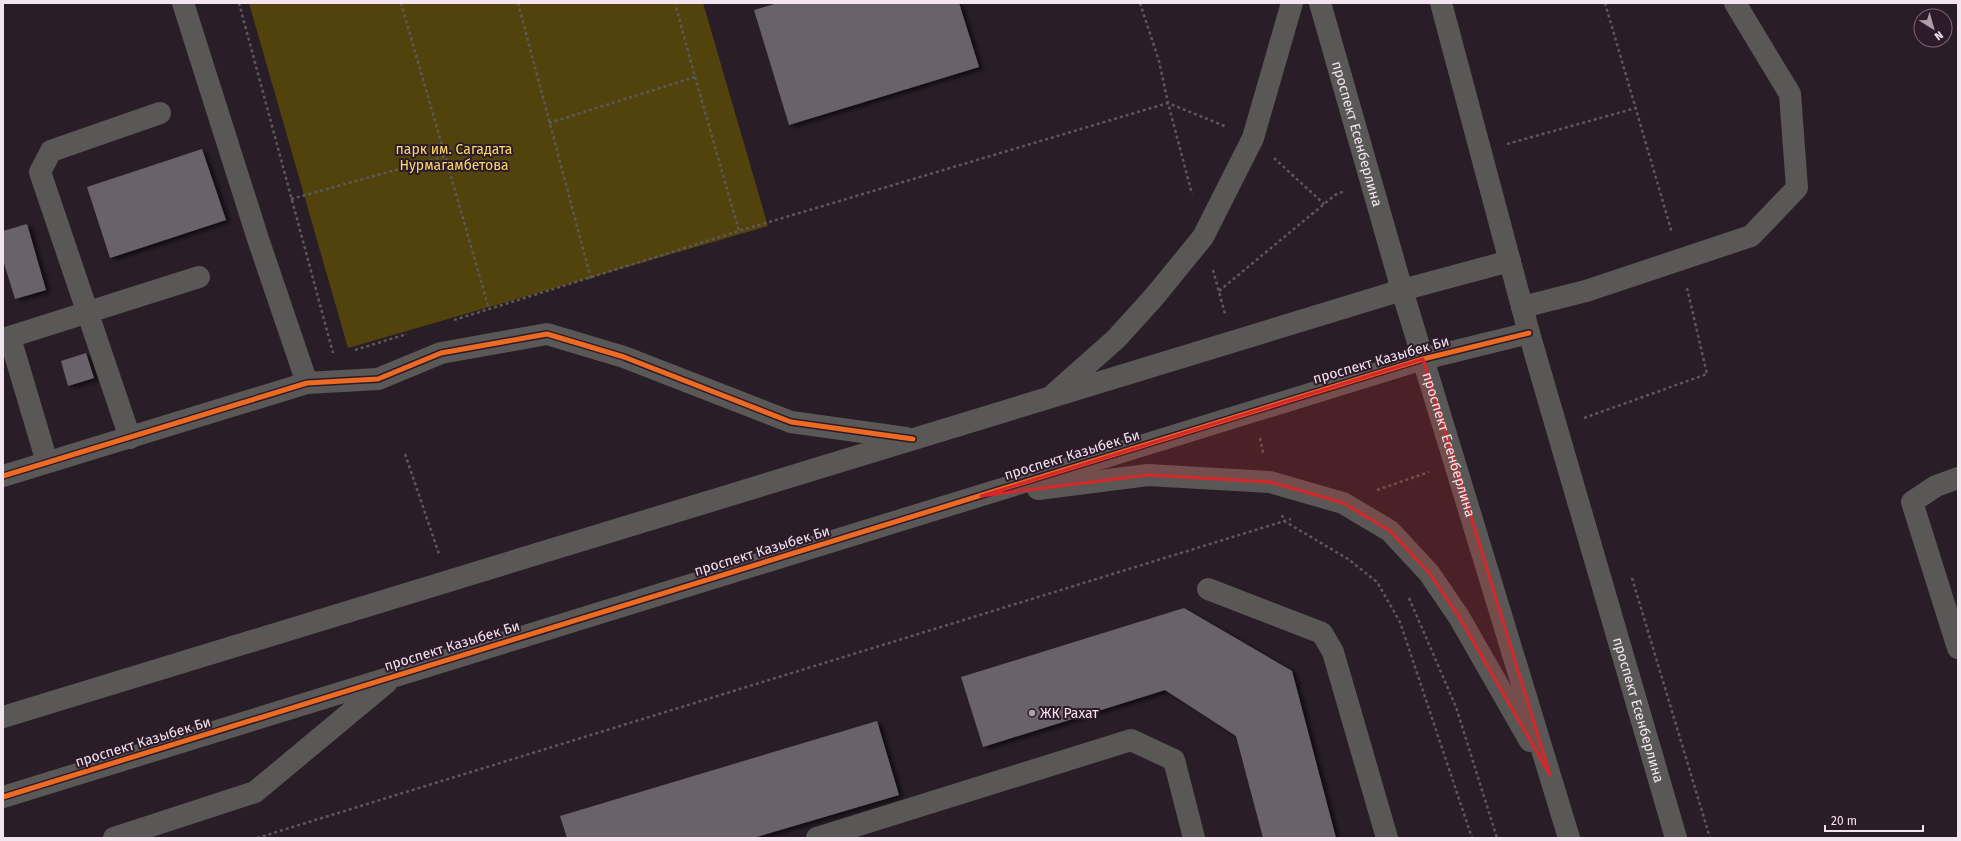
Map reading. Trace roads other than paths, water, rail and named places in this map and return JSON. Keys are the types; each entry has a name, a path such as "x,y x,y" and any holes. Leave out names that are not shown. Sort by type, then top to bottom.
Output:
{"street":[{"path":"183,3 258,239 305,376"},
{"path":"1051,397 1116,339 1154,298 1203,237 1253,138 1292,3"},
{"name":"проспект Есенберлина","path":"1320,3 1402,290 1569,838"},
{"name":"проспект Есенберлина","path":"1441,3 1529,332 1676,838"},
{"path":"1522,307 1586,291 1751,236 1797,188 1790,94 1735,3"},
{"path":"130,438 40,172 51,151 160,113"},
{"path":"3,717 1402,290 1510,261"},
{"path":"47,462 6,338 87,314 199,277"},
{"name":"проспект Казыбек Би","path":"3,797 1423,359 1529,332"},
{"path":"3,476 130,438 305,376 378,380 441,353 547,334 624,357 791,422 913,439"},
{"path":"981,496 1148,475 1270,482 1343,503 1390,531 1429,573 1459,617 1550,775"},
{"path":"1958,478 1936,486 1912,502 1958,648"},
{"path":"1208,589 1322,633 1333,652 1387,838"},
{"path":"114,838 255,792 394,676"},
{"path":"817,838 1131,740 1174,760 1194,838"}],"place":[{"name":"ЖК Рахат","path":"1032,713"}],"park label":[{"name":"парк им. Сагадата Нурмагамбетова","path":"454,158"}]}
